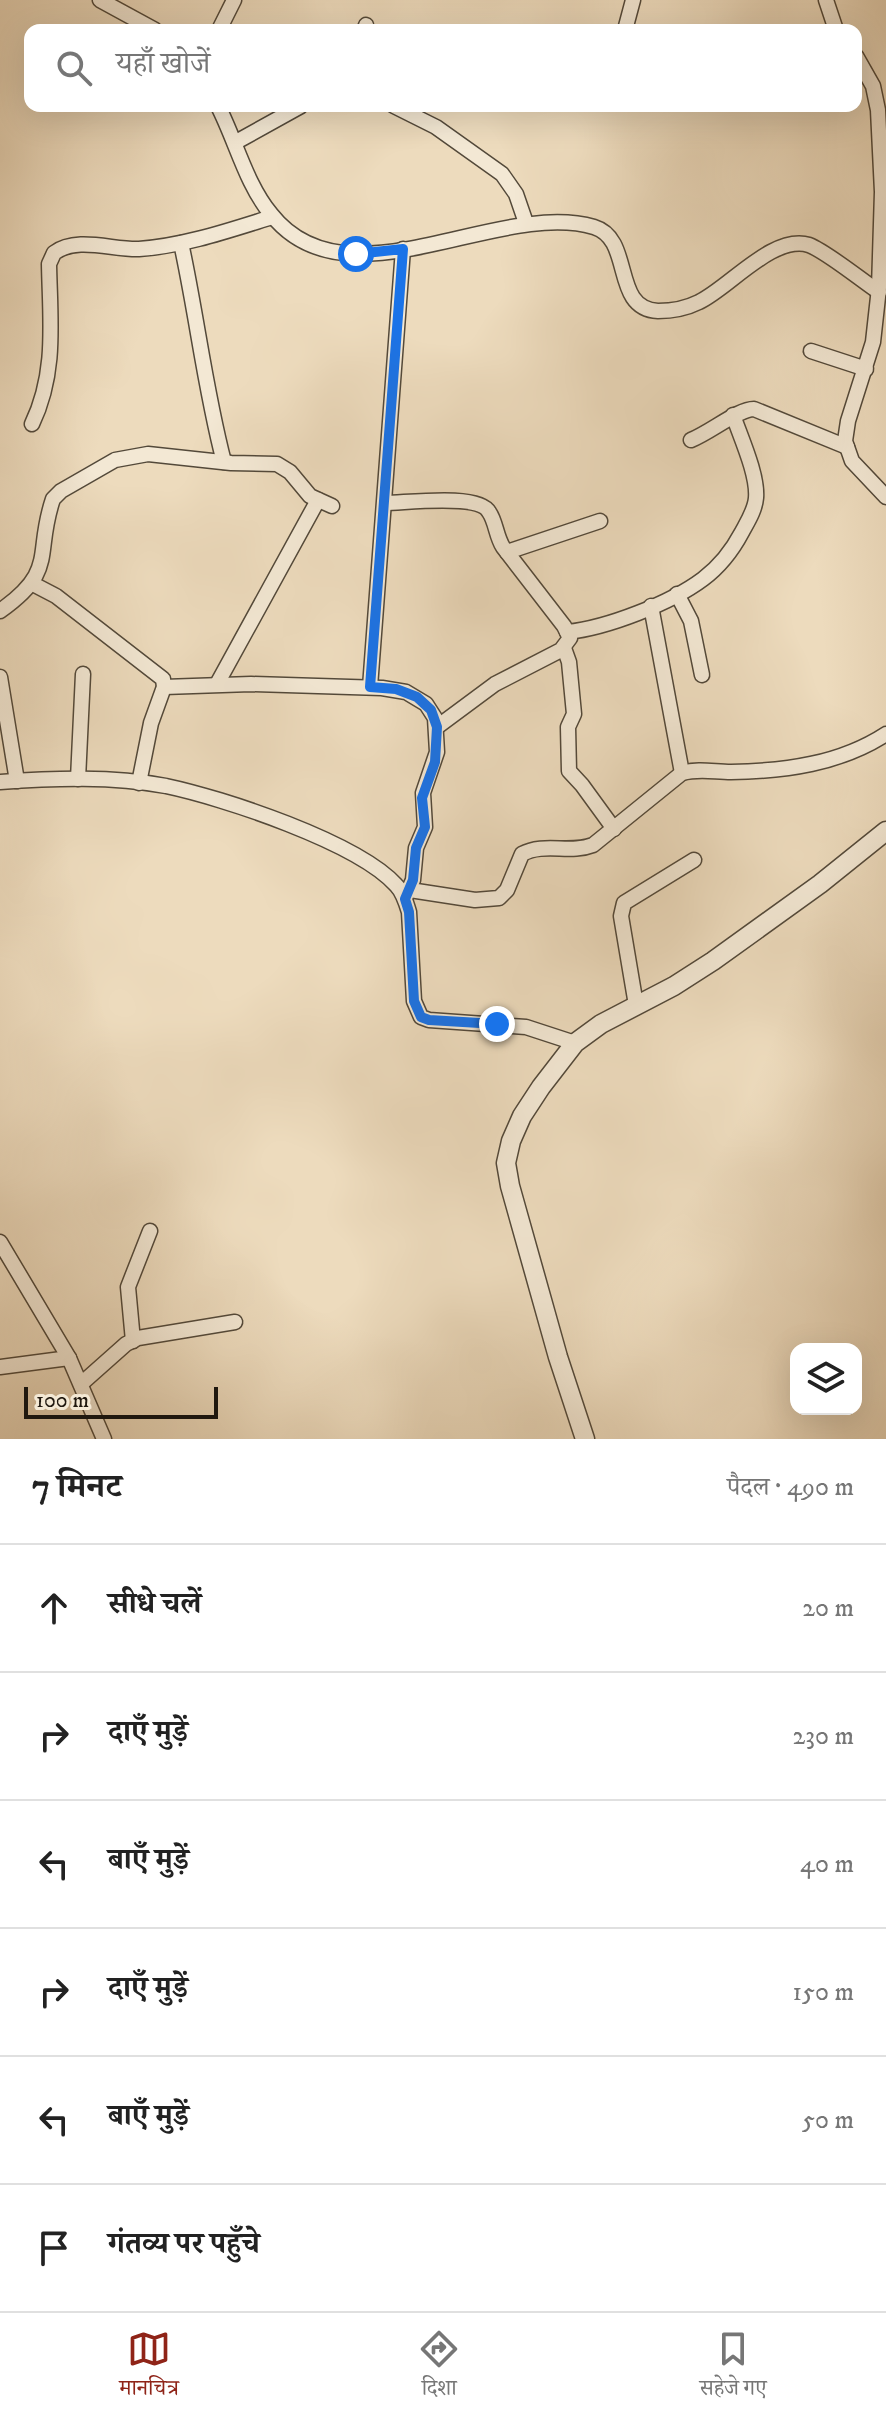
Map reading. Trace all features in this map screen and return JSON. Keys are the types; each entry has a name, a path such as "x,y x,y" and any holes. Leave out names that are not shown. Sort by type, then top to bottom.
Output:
{"street":[{"path":"100,0 141,24"},
{"path":"222,24 234,0"},
{"path":"627,24 633,0"},
{"path":"826,0 834,24"},
{"path":"862,67 881,102 883,236 873,342 845,432 852,461 886,497"},
{"path":"221,112 252,182 272,217 287,232 312,246 356,254 403,249 526,223 568,222 604,230 616,245 633,297 649,310 673,310 701,302 773,251 796,243 813,247 879,292"},
{"path":"236,142 290,112"},
{"path":"406,112 436,127 502,174 516,194 526,223"},
{"path":"32,424 49,379 52,341 49,264 54,253 65,247 82,245 136,249 181,243 272,217"},
{"path":"181,243 195,308 209,401 224,462"},
{"path":"370,687 403,249"},
{"path":"811,351 866,369"},
{"path":"691,440 713,430 742,410 754,409 847,447"},
{"path":"437,727 495,684 566,640 677,594 716,568 740,536 756,502 755,482 733,415"},
{"path":"0,611 33,584 42,561 51,504 61,491 115,460 137,455 272,463 284,467 305,491 325,503 217,684"},
{"path":"385,503 467,500 478,503 490,513 495,532 566,640 574,714 568,727 569,771 614,829"},
{"path":"507,552 600,521"},
{"path":"33,584 56,596 160,675 164,687 145,744 139,783"},
{"path":"677,594 691,621 702,675"},
{"path":"651,606 682,773"},
{"path":"78,779 83,674"},
{"path":"0,677 17,781"},
{"path":"164,687 217,684 370,687 396,689 417,697 431,710 437,727 435,762 422,798 425,827 416,848 413,880 407,894 414,1001 421,1017 526,1027 575,1043"},
{"path":"0,782 78,779 166,786 231,805 335,844 388,877 407,894 493,900 504,894 517,862 526,851 585,848 599,841 682,773 700,769 728,772 796,768 846,753 886,734"},
{"path":"585,1439 520,1226 506,1163 522,1116 575,1043 601,1024 674,986 713,961 820,884 886,831"},
{"path":"636,1005 621,916 624,903 694,860"},
{"path":"133,1341 128,1287 150,1231"},
{"path":"0,1242 69,1358 104,1439"},
{"path":"81,1384 133,1341 148,1335 235,1322"},
{"path":"0,1367 69,1358"}],"route":[{"path":"356,254 403,249 370,687 396,689 417,697 431,710 437,727 435,762 422,798 425,827 416,848 415,872 405,899 409,912 414,1001 421,1017 429,1020 497,1024"}]}
